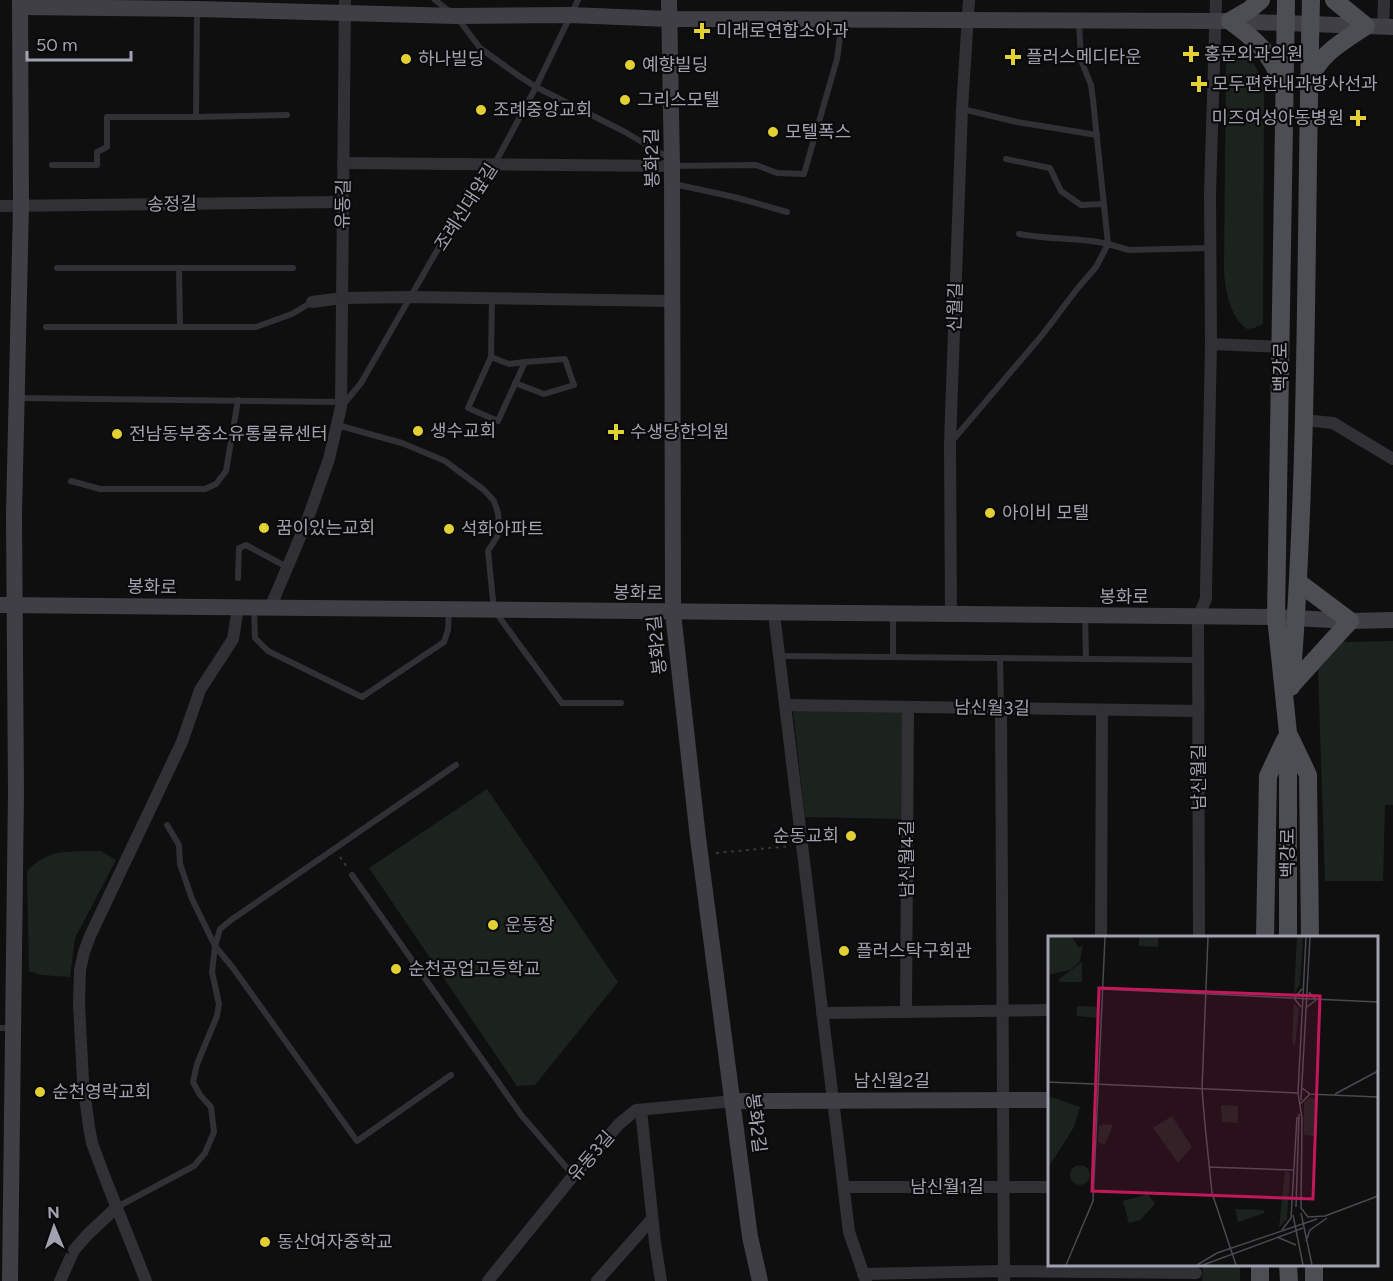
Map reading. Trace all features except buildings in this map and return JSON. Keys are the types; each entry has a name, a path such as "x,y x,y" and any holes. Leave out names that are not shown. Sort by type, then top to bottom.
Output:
{"main road":[{"path":"1223,21 1249,10 1261,0"},
{"name":"백강로","path":"1286,0 1276,617 1288,733"},
{"name":"백강로","path":"1288,936 1288,733 1297,618 1311,0"},
{"path":"1334,0 1381,26"},
{"path":"1223,21 1256,39 1276,66 1285,89"},
{"path":"1309,85 1318,64 1336,47 1381,26"},
{"path":"1291,686 1350,621 1298,582"},
{"path":"1265,936 1268,776 1288,733"},
{"path":"1288,733 1308,775 1310,936"}],"street":[{"name":"봉화2길","path":"669,0 672,163 673,613 700,854 750,1237 760,1281"},
{"name":"신월길","path":"951,615 950,443 962,109 969,0"},
{"name":"남신월길","path":"1199,936 1197,617 1206,599 1211,344 1210,248 1223,21 1216,0"},
{"path":"10,1281 6,1028 16,792 7,605 21,206 20,4 345,7 456,16 570,15 669,19 1079,19 1381,26 1384,0"},
{"name":"유동길","path":"146,1281 92,1143 80,1043 80,970 84,952 182,742 200,690 254,608 287,567 307,521 329,459 341,405 345,7"},
{"path":"344,163 494,166 672,163"},
{"name":"송정길","path":"0,206 343,202"},
{"path":"312,302 342,298 410,297 672,301"},
{"path":"1211,344 1281,347"},
{"path":"1303,420 1333,423 1393,459"},
{"name":"봉화로","path":"7,605 1393,620"},
{"path":"774,614 849,1232 865,1277 1196,1273"},
{"name":"남신월3길","path":"786,705 1198,711"},
{"name":"남신월4길","path":"906,1012 908,707"},
{"path":"1001,708 1004,1276"},
{"path":"1101,936 1102,710"},
{"path":"822,1013 1048,1010"},
{"name":"남신월2길","path":"734,1101 1048,1100"},
{"name":"유동3길","path":"488,1281 573,1176 619,1124 636,1110 734,1101"},
{"path":"641,1110 652,1219 662,1281"},
{"name":"남신월1길","path":"844,1187 1048,1187"},
{"path":"60,1281 74,1250 87,1234 117,1207"},
{"path":"597,1281 652,1219"}],"lane":[{"path":"435,0 456,16 480,48 537,87 625,132 672,163 756,165 777,173 804,174 837,59 842,19"},
{"name":"조례신대앞길","path":"341,405 361,383 462,207 494,166 537,87 578,0"},
{"path":"196,117 199,6"},
{"path":"950,443 1043,334 1096,267 1108,244 1091,85 1081,60 1079,19"},
{"path":"962,109 1017,122 1097,135"},
{"path":"52,165 97,165 97,152 106,147 107,117 287,115"},
{"path":"1006,159 1050,168 1061,191 1081,205 1103,204"},
{"path":"672,183 787,212"},
{"path":"1019,234 1054,239 1090,239 1129,250 1210,248"},
{"path":"57,268 293,268"},
{"path":"179,268 180,327"},
{"path":"492,298 491,357 468,408 498,421 525,362"},
{"path":"46,327 256,327 292,314 312,302"},
{"path":"491,357 508,364 565,359 574,385 544,394 515,383"},
{"path":"16,398 238,400 341,405"},
{"path":"71,481 100,489 205,489 216,484 226,471 238,400"},
{"path":"336,424 402,443 445,461 484,490 494,501 498,513 499,526 488,551 494,610 562,703 621,703"},
{"path":"238,578 239,548 246,545 287,567"},
{"path":"254,608 255,638 268,651 362,697 444,642 448,630 449,610"},
{"path":"893,615 893,657"},
{"path":"1085,616 1086,659"},
{"path":"780,656 1198,660"},
{"path":"1000,658 1001,708"},
{"path":"117,1207 194,1166 205,1153 213,1132 211,1107 200,1095 193,1082 217,1016 219,1004 212,972 215,946 220,929 456,765"},
{"path":"166,825 179,845 180,864 192,899 215,946 357,1141 452,1075"},
{"path":"352,874 522,1116 573,1176"}],"path":[{"path":"700,854 802,844"},
{"path":"334,849 352,874"}],"shaded area":[{"path":"1233,51 1240,52 1249,58 1264,85 1263,324 1247,329 1236,318 1227,294 1224,270 1226,60"},
{"path":"1393,641 1393,805 1385,805 1383,881 1325,881 1318,670 1343,642"},
{"path":"793,710 903,712 902,819 805,817"},
{"name":"운동장","path":"487,789 618,982 535,1085 517,1086 369,868"},
{"path":"70,851 101,851 116,860 75,938 70,977 41,975 29,971 27,871 52,854"},
{"path":"1203,1266 1240,1266 1240,1281 1202,1281"}],"place":[{"name":"미래로연합소아과","path":"702,31"},
{"name":"홍문외과의원","path":"1191,54"},
{"name":"플러스메디타운","path":"1013,57"},
{"name":"하나빌딩","path":"406,59"},
{"name":"예향빌딩","path":"630,65"},
{"name":"모두편한내과방사선과","path":"1199,84"},
{"name":"그리스모텔","path":"625,100"},
{"name":"조례중앙교회","path":"481,110"},
{"name":"미즈여성아동병원","path":"1358,118"},
{"name":"모텔폭스","path":"773,132"},
{"name":"생수교회","path":"418,431"},
{"name":"수생당한의원","path":"616,432"},
{"name":"전남동부중소유통물류센터","path":"117,434"},
{"name":"아이비 모텔","path":"990,513"},
{"name":"꿈이있는교회","path":"264,528"},
{"name":"석화아파트","path":"449,529"},
{"name":"순동교회","path":"851,836"},
{"name":"운동장","path":"493,925"},
{"name":"플러스탁구회관","path":"844,951"},
{"name":"순천공업고등학교","path":"396,969"},
{"name":"순천영락교회","path":"40,1092"},
{"name":"동산여자중학교","path":"265,1242"}]}
